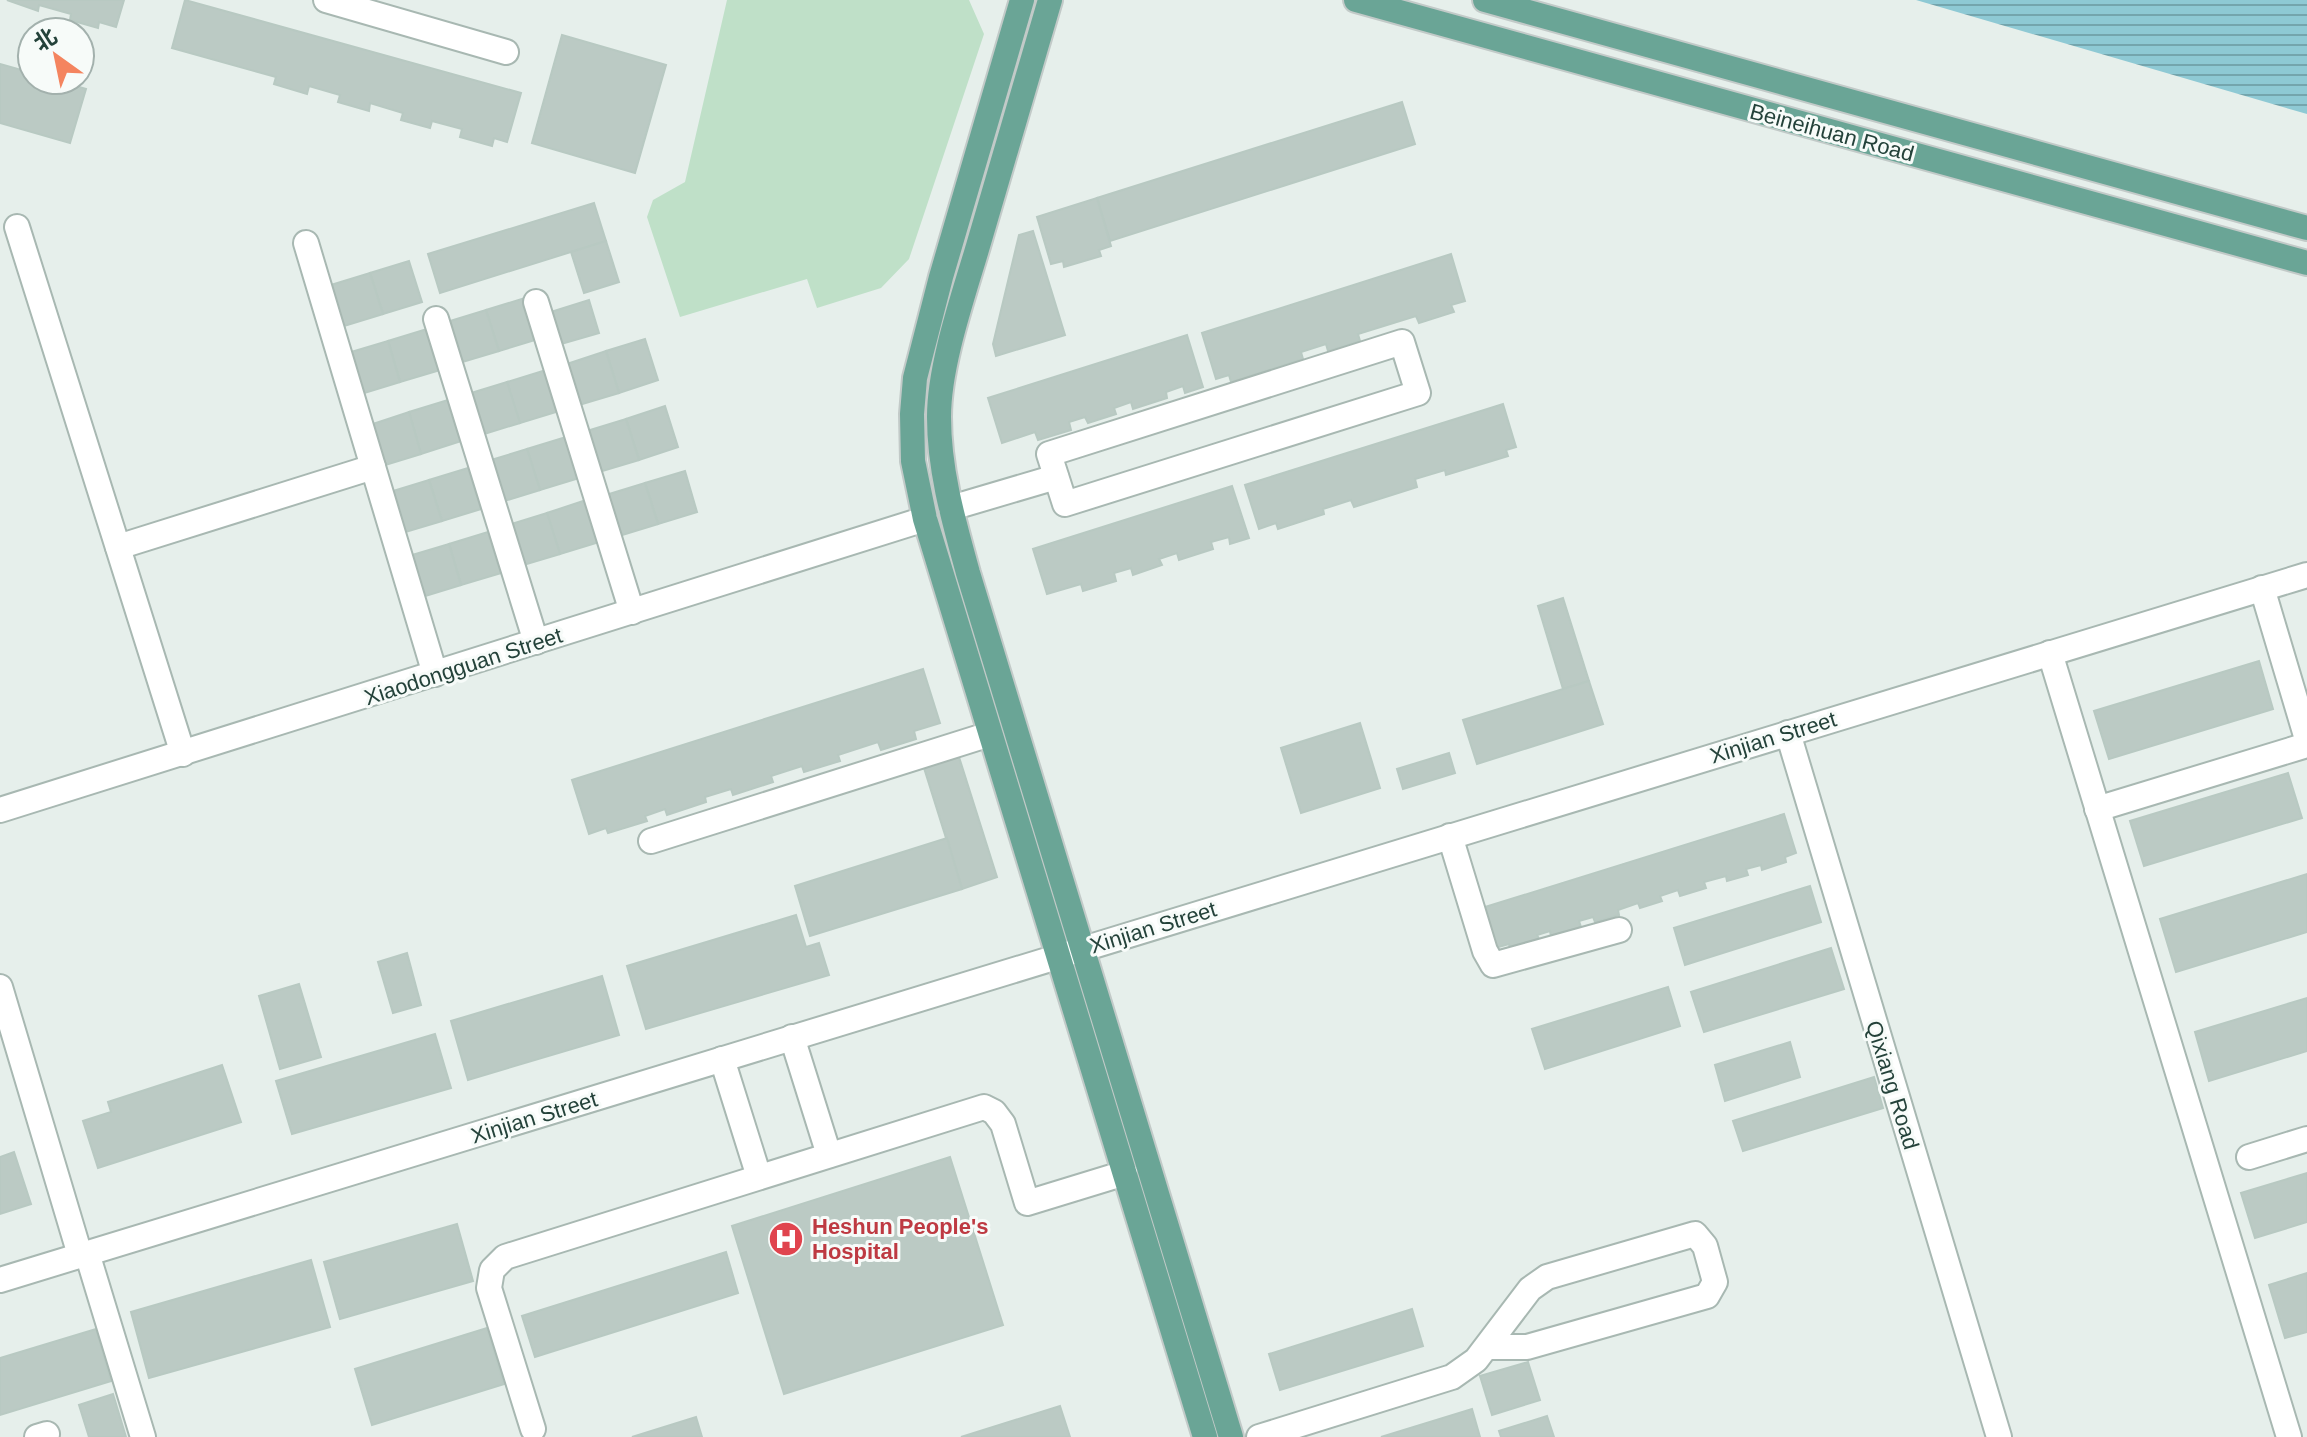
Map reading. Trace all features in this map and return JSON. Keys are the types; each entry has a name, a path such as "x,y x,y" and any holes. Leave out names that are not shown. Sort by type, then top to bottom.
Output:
{"main road":[{"path":"1022,0 941,277 915,378 913,461 925,519 1205,1437"},
{"path":"1050,0 967,284 942,383 939,415 941,458 951,508 1231,1437"},
{"name":"Beineihuan Road","path":"1356,0 2307,263"},
{"name":"Beineihuan Road","path":"1485,0 2307,228"}],"street":[{"path":"326,0 506,52"},
{"path":"17,227 183,754"},
{"path":"306,243 435,674"},
{"path":"536,302 632,612"},
{"path":"436,319 536,642"},
{"path":"1402,342 1418,393 1065,504 1056,477 1049,454 1402,342"},
{"path":"118,547 373,467"},
{"path":"951,508 1056,477"},
{"name":"Xiaodongguan Street","path":"0,810 925,519"},
{"name":"Xinjian Street","path":"0,1280 2307,575"},
{"path":"2262,588 2307,739"},
{"path":"2050,653 2289,1437"},
{"name":"Qixiang Road","path":"1788,733 1999,1437"},
{"path":"651,841 990,734"},
{"path":"2097,809 2307,745"},
{"path":"1450,836 1485,951 1493,965 1619,930"},
{"path":"0,987 143,1437"},
{"path":"792,1037 829,1155"},
{"path":"722,1059 759,1177"},
{"path":"533,1429 489,1288 492,1270 505,1257 984,1107 994,1112 1003,1124 1027,1203 1125,1173"},
{"path":"2249,1157 2307,1139"},
{"path":"1259,1437 1452,1377 1476,1360 1530,1289 1547,1277 1695,1234 1705,1246 1715,1282 1707,1296 1527,1347 1486,1347"}],"green space":[{"path":"727,0 969,0 984,34 909,259 881,288 817,308 807,279 680,317 647,217 653,200 685,182"}],"water":[{"path":"1916,0 2307,0 2307,114"}],"building":[{"path":"7,0 124,0 116,27 99,22 96,27 96,16 71,16 39,5 38,11"},
{"path":"185,0 521,93 507,142 494,138 492,146 460,137 462,129 432,121 430,128 401,120 403,113 370,103 369,111 338,102 340,95 309,86 307,94 274,84 276,77 172,48"},
{"path":"562,35 666,65 635,173 532,143"},
{"path":"0,64 16,68 16,96 84,96 70,143 0,123"},
{"path":"1402,102 1415,144 1110,241 1097,198"},
{"path":"1097,198 1111,246 1099,250 1101,256 1064,267 1063,261 1051,264 1037,217"},
{"path":"594,203 606,241 440,293 428,254"},
{"path":"1033,231 1065,335 996,356 993,344 1019,235"},
{"path":"606,241 619,282 584,293 571,252"},
{"path":"1451,254 1465,301 1451,305 1454,312 1419,323 1416,316 1358,334 1360,341 1328,351 1326,344 1301,352 1303,359 1231,382 1229,375 1216,379 1202,333"},
{"path":"409,261 422,302 383,314 370,273"},
{"path":"370,273 383,314 344,326 331,285"},
{"path":"525,298 538,339 499,351 486,310"},
{"path":"589,300 599,333 561,344 551,312"},
{"path":"486,310 499,351 459,363 447,322"},
{"path":"427,329 440,370 400,382 388,341"},
{"path":"1187,335 1203,387 1185,393 1183,386 1166,392 1167,398 1133,409 1131,402 1114,408 1116,414 1088,423 1085,417 1069,422 1071,430 1038,440 1035,432 1002,443 988,398"},
{"path":"645,339 658,380 619,393 606,351"},
{"path":"388,341 400,382 361,394 348,353"},
{"path":"606,351 619,393 579,405 567,364"},
{"path":"546,370 559,411 520,423 507,382"},
{"path":"507,382 520,423 481,435 468,394"},
{"path":"448,400 461,441 421,454 409,412"},
{"path":"1503,404 1516,447 1506,450 1508,456 1446,475 1445,470 1415,479 1417,487 1354,507 1351,500 1323,509 1324,514 1278,529 1276,523 1259,529 1245,485"},
{"path":"665,406 678,447 639,460 626,419"},
{"path":"409,412 421,454 382,466 370,425"},
{"path":"626,419 639,460 599,472 587,431"},
{"path":"566,437 579,478 540,490 527,449"},
{"path":"527,449 540,490 501,502 488,461"},
{"path":"468,468 481,509 442,521 429,480"},
{"path":"685,471 697,512 658,524 645,483"},
{"path":"429,480 442,521 402,533 390,492"},
{"path":"645,483 658,524 619,536 606,495"},
{"path":"1232,486 1249,538 1230,544 1229,537 1211,542 1213,549 1179,560 1177,553 1159,559 1162,565 1133,575 1131,568 1114,573 1116,581 1083,591 1081,584 1047,594 1033,549"},
{"path":"586,500 599,542 560,554 547,513"},
{"path":"547,513 560,554 520,566 508,525"},
{"path":"488,532 501,573 461,585 449,544"},
{"path":"449,544 461,585 422,597 409,556"},
{"path":"1563,598 1589,681 1563,689 1538,606"},
{"path":"2259,661 2273,709 2109,759 2094,711"},
{"path":"923,669 940,723 914,731 916,739 881,750 878,742 838,755 840,761 804,772 802,766 771,776 773,782 733,795 731,789 705,797 706,802 667,815 665,809 645,816 647,821 608,833 606,828 589,834 572,780"},
{"path":"1589,681 1603,724 1477,764 1463,720"},
{"path":"1360,723 1380,788 1301,813 1281,748"},
{"path":"1449,753 1455,773 1403,789 1397,769"},
{"path":"959,757 997,877 962,889 924,768"},
{"path":"2288,773 2302,818 2144,866 2130,821"},
{"path":"1784,814 1796,853 1785,857 1786,862 1762,870 1761,865 1746,869 1748,875 1727,881 1726,876 1704,882 1706,888 1680,896 1678,890 1660,896 1662,901 1640,908 1638,903 1618,910 1619,915 1595,922 1593,917 1579,921 1581,927 1551,936 1550,931 1537,935 1539,939 1510,948 1509,944 1495,948 1482,908"},
{"path":"947,838 962,889 810,936 795,886"},
{"path":"2307,874 2307,932 2176,972 2160,919"},
{"path":"1810,886 1821,922 1685,965 1674,928"},
{"path":"796,915 806,947 819,943 829,975 646,1029 627,966"},
{"path":"1831,948 1844,989 1704,1032 1691,992"},
{"path":"407,953 421,1005 393,1013 378,962"},
{"path":"602,976 619,1035 468,1080 451,1021"},
{"path":"299,984 321,1057 280,1069 259,996"},
{"path":"1668,987 1680,1026 1545,1069 1532,1029"},
{"path":"2307,998 2307,1051 2209,1081 2195,1032"},
{"path":"435,1034 451,1088 292,1134 276,1081"},
{"path":"1790,1042 1800,1077 1725,1101 1715,1065"},
{"path":"222,1065 241,1122 98,1168 83,1121 111,1112 108,1102"},
{"path":"1874,1077 1883,1108 1743,1151 1733,1121"},
{"path":"14,1152 31,1204 0,1214 0,1157"},
{"path":"950,1157 1003,1325 784,1394 732,1226"},
{"path":"2307,1173 2307,1222 2255,1238 2241,1193"},
{"path":"457,1224 473,1281 340,1319 324,1262"},
{"path":"726,1252 738,1293 535,1357 522,1316"},
{"path":"311,1260 330,1327 149,1378 131,1312"},
{"path":"2307,1273 2307,1332 2285,1338 2269,1285"},
{"path":"1412,1309 1423,1346 1280,1390 1269,1354"},
{"path":"487,1328 504,1384 372,1425 355,1369"},
{"path":"96,1329 111,1381 0,1415 0,1358"},
{"path":"1528,1362 1540,1400 1492,1415 1480,1376"},
{"path":"113,1394 126,1437 89,1437 79,1405"},
{"path":"1060,1406 1070,1437 961,1437"},
{"path":"1472,1409 1480,1437 1381,1437"},
{"path":"1547,1416 1554,1437 1501,1437 1499,1431"},
{"path":"696,1417 702,1437 632,1437"}],"place":[{"name":"Heshun People's Hospital","path":"786,1239"}]}
